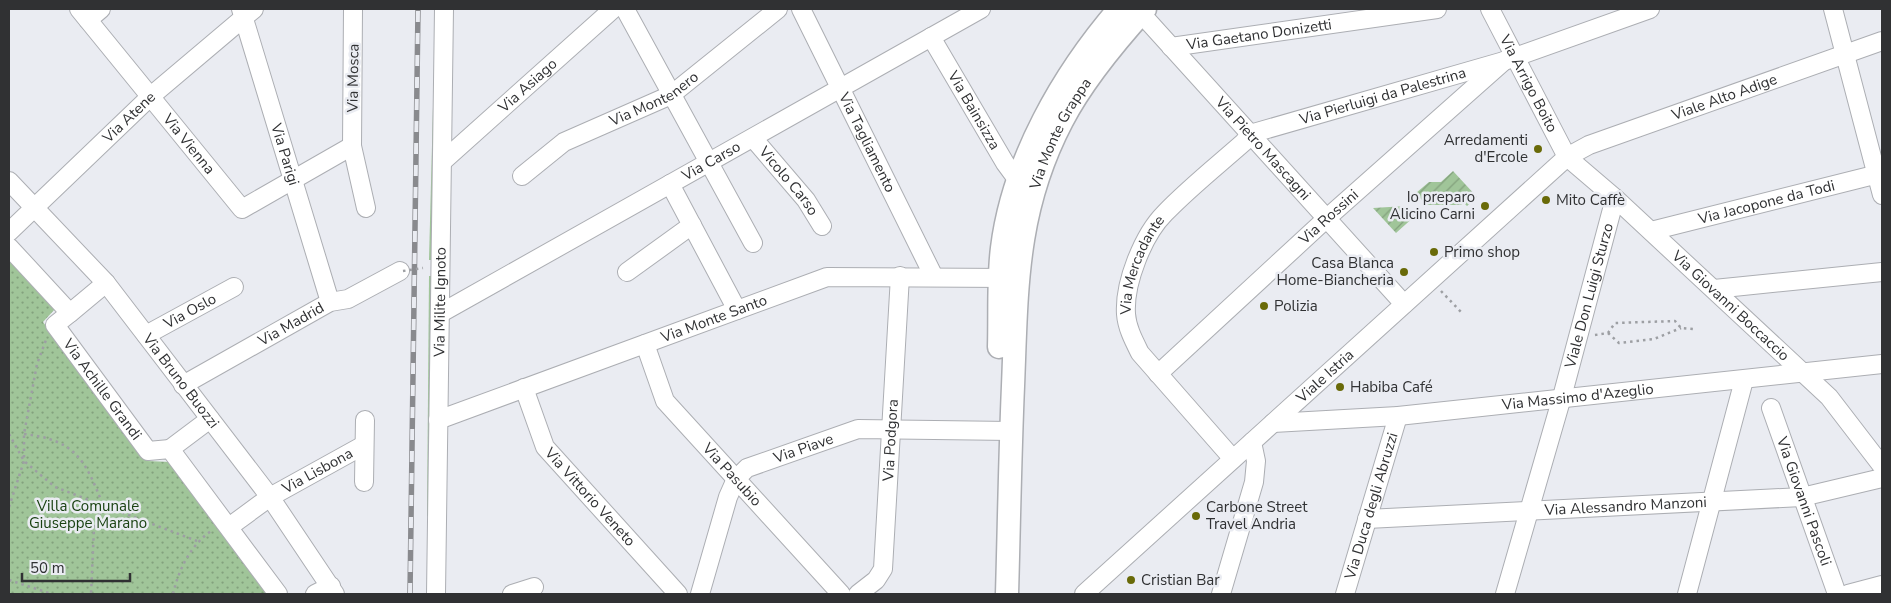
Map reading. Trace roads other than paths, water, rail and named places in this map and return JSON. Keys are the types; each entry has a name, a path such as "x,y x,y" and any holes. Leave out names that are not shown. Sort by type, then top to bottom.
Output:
{"main road":[{"name":"Via Monte Grappa","path":"994,594 1004,431 1009,278 1002,247 1019,182 1044,116 1066,79 1091,43 1135,10"},
{"name":"Via Monte Grappa","path":"1009,278 1020,247 1033,192 1062,120 1135,10"},
{"name":"Via Monte Grappa","path":"1004,431 1006,594"}],"street":[{"name":"Via Mosca","path":"354,9 352,146 366,208"},
{"name":"Via Milite Ignoto","path":"436,594 444,9"},
{"name":"Via Asiago","path":"442,162 613,9"},
{"path":"624,9 753,243"},
{"name":"Via Montenero","path":"522,176 564,142 671,95 778,9"},
{"name":"Via Tagliamento","path":"801,9 934,276"},
{"name":"Via Carso","path":"440,313 981,9"},
{"name":"Via Gaetano Donizetti","path":"1171,47 1437,9"},
{"name":"Via Arrigo Boito","path":"1490,9 1508,59 1567,157"},
{"name":"Via Pierluigi da Palestrina","path":"1250,134 1508,59 1650,9"},
{"path":"1833,9 1879,174 1882,195"},
{"name":"Via Pietro Mascagni","path":"1135,10 1171,47 1404,304"},
{"name":"Via Vienna","path":"89,12 151,96 242,209 294,181"},
{"name":"Via Atene","path":"9,232 151,96 246,12"},
{"name":"Via Parigi","path":"246,12 330,302"},
{"name":"Via Bainsizza","path":"931,37 1019,182"},
{"name":"Viale Alto Adige","path":"1567,157 1589,145 1882,41"},
{"name":"Via Rossini","path":"1158,374 1326,218 1508,59"},
{"name":"Via Mercadante","path":"1233,459 1140,353 1130,332 1126,314 1127,295 1133,268 1147,239 1163,214 1244,142 1250,134"},
{"name":"Vicolo Carso","path":"753,138 806,200 822,226"},
{"path":"294,181 352,146"},
{"name":"Via Giovanni Boccaccio","path":"1567,157 1615,198 1829,397 1882,466"},
{"name":"Viale Istria","path":"1084,594 1567,157"},
{"name":"Via Jacopone da Todi","path":"1651,231 1879,174"},
{"name":"Via Bruno Buozzi","path":"9,182 106,283 270,498 333,590"},
{"path":"670,184 737,310"},
{"name":"Viale Don Luigi Sturzo","path":"1505,594 1562,398 1615,198"},
{"path":"627,272 692,225"},
{"name":"Via Achille Grandi","path":"9,247 70,313"},
{"name":"Via Madrid","path":"183,385 330,302 348,299 401,271"},
{"path":"1714,289 1882,272"},
{"name":"Via Podgora","path":"858,594 876,580 882,569 900,276"},
{"name":"Via Monte Santo","path":"438,420 827,277 934,276 1009,278"},
{"name":"Via Achille Grandi","path":"106,283 55,324 148,451 170,449"},
{"name":"Via Oslo","path":"146,335 234,288"},
{"name":"Via Pasubio","path":"645,344 666,401 840,594"},
{"name":"Via Massimo d'Azeglio","path":"1273,423 1398,416 1882,364"},
{"path":"1687,594 1744,380"},
{"name":"Via Vittorio Veneto","path":"524,388 545,446 678,594"},
{"name":"Via Giovanni Pascoli","path":"1771,408 1837,594"},
{"name":"Via Duca degli Abruzzi","path":"1345,594 1398,416"},
{"path":"210,419 170,449 278,594"},
{"name":"Via Lisbona","path":"364,482 365,420"},
{"name":"Via Piave","path":"736,479 747,468 858,429 1004,431"},
{"path":"1221,594 1254,482 1256,461 1252,442"},
{"name":"Via Lisbona","path":"270,498 364,445"},
{"name":"Via Alessandro Manzoni","path":"1367,519 1802,497 1882,478"},
{"path":"700,594 728,497 736,479"},
{"path":"226,524 270,498"},
{"path":"1848,594 1882,585"},
{"path":"512,594 534,587"},
{"path":"315,594 333,590"}],"railway":[{"path":"410,594 418,9"}],"place":[{"name":"Arredamenti d'Ercole","path":"1538,149"},
{"name":"Mito Caffè","path":"1546,200"},
{"name":"Io preparo Alicino Carni","path":"1485,206"},
{"name":"Primo shop","path":"1434,252"},
{"name":"Casa Blanca Home-Biancheria","path":"1404,272"},
{"name":"Polizia","path":"1264,306"},
{"name":"Habiba Café","path":"1340,387"},
{"name":"Carbone Street Travel Andria","path":"1196,516"},
{"name":"Cristian Bar","path":"1131,580"}],"park label":[{"name":"Villa Comunale Giuseppe Marano","path":"88,514"}]}
